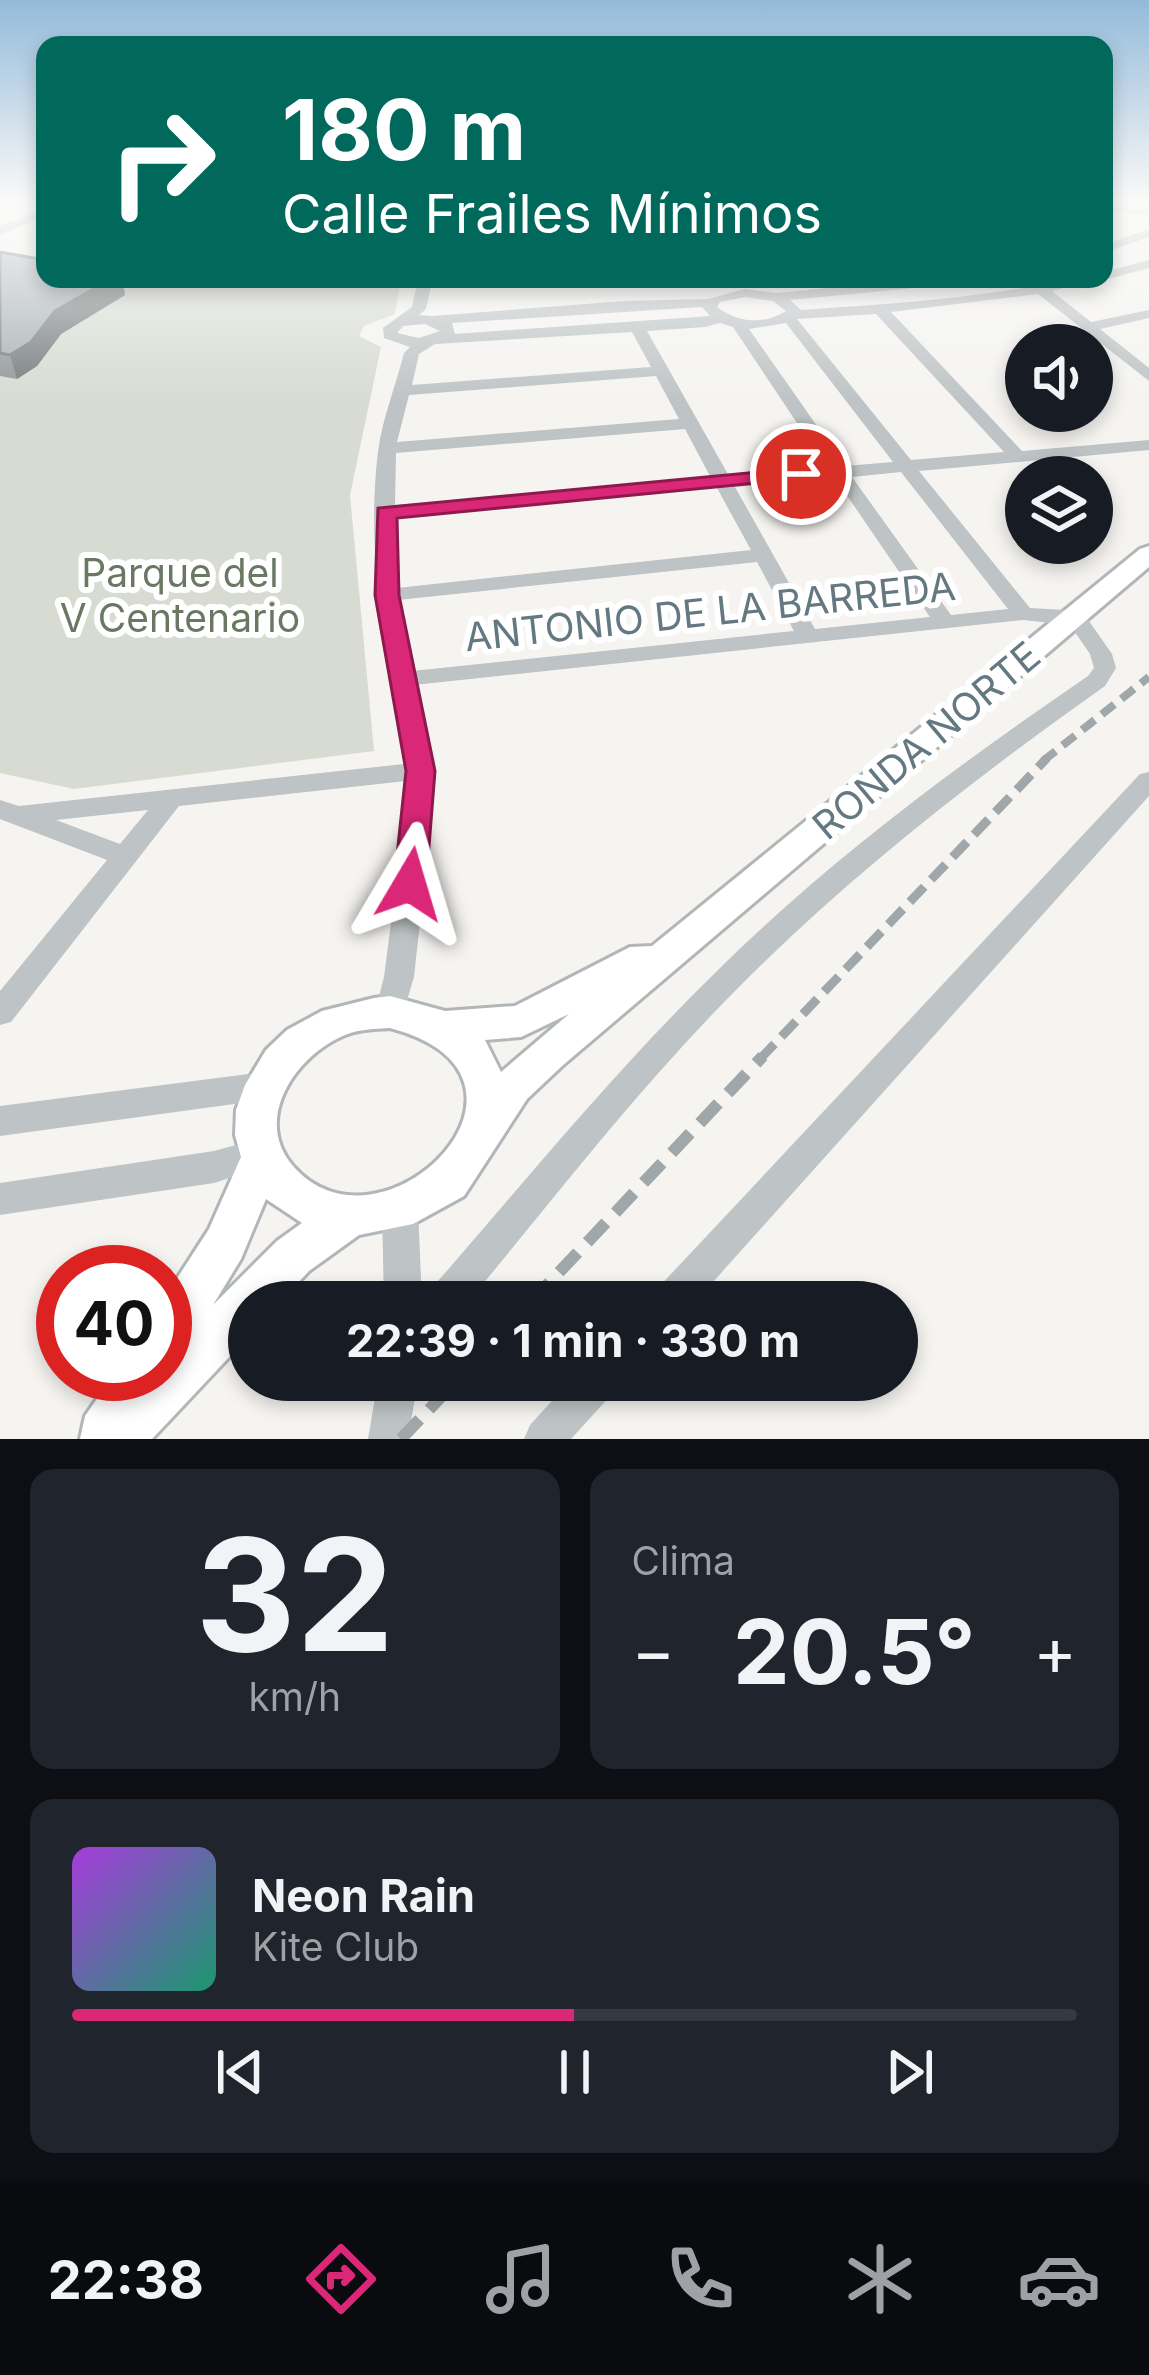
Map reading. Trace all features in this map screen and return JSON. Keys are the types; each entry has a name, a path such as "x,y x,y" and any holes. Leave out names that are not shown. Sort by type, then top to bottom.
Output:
{"main road":[{"name":"RONDA NORTE","path":"260,1157 281,1188 313,1207 352,1215 400,1209 430,1195 456,1175 513,1088 548,1054 1149,554"},
{"name":"RONDA NORTE","path":"263,1086 302,1040 330,1024 390,1012 445,1027 520,1021 701,926"},
{"path":"445,1027 467,1044 483,1068 489,1095 487,1124"},
{"path":"192,1298 226,1244 260,1157 254,1120 263,1086"},
{"name":"RONDA NORTE","path":"117,1439 293,1256 352,1215"},
{"path":"100,1439 125,1401"}],"street":[{"path":"424,288 426,316"},
{"path":"707,288 715,307"},
{"name":"ANTONIO DE LA BARREDA","path":"764,288 792,305 790,317 1023,614"},
{"path":"831,288 772,296 745,293 715,307 637,327 420,344 388,332 402,322 426,316 621,298 715,307 740,324 946,624"},
{"path":"1039,288 1085,324"},
{"path":"740,324 1051,288"},
{"path":"880,310 1017,456"},
{"path":"1103,324 1149,314"},
{"path":"390,1012 402,953 420,771 387,595 387,448 420,344 449,330 426,316"},
{"path":"637,327 809,638"},
{"path":"1113,346 1146,371"},
{"path":"403,391 662,371"},
{"path":"387,448 690,423"},
{"path":"1029,456 1149,445"},
{"path":"386,512 1005,458"},
{"path":"387,595 765,555"},
{"name":"ANTONIO DE LA BARREDA","path":"405,679 1023,614 1072,617"},
{"path":"461,1281 676,1032 750,957 911,813 1097,681 1105,668 1101,654 1072,617"},
{"path":"11,812 170,800 420,771"},
{"path":"689,1281 1149,780"},
{"path":"0,1013 170,800"},
{"path":"11,812 128,857"},
{"path":"0,1121 263,1086"},
{"path":"0,1199 260,1157"},
{"path":"400,1209 402,1281"},
{"path":"388,1439 394,1401"},
{"path":"544,1439 579,1401"}],"green space":[{"name":"Parque del V Centenario","path":"0,268 21,268 36,275 36,288 399,288 395,314 364,326 359,336 381,347 350,495 374,751 74,789 0,773"}],"building":[{"path":"0,268 36,268 36,288 95,288 55,311 31,342 10,355 0,353"}],"railway":[{"path":"1043,761 1149,677"},
{"path":"760,1059 1047,758"},
{"path":"551,1281 763,1056"},
{"path":"401,1439 437,1401"}],"route":[{"path":"410,884 420,771 387,595 386,512 801,474"}]}
